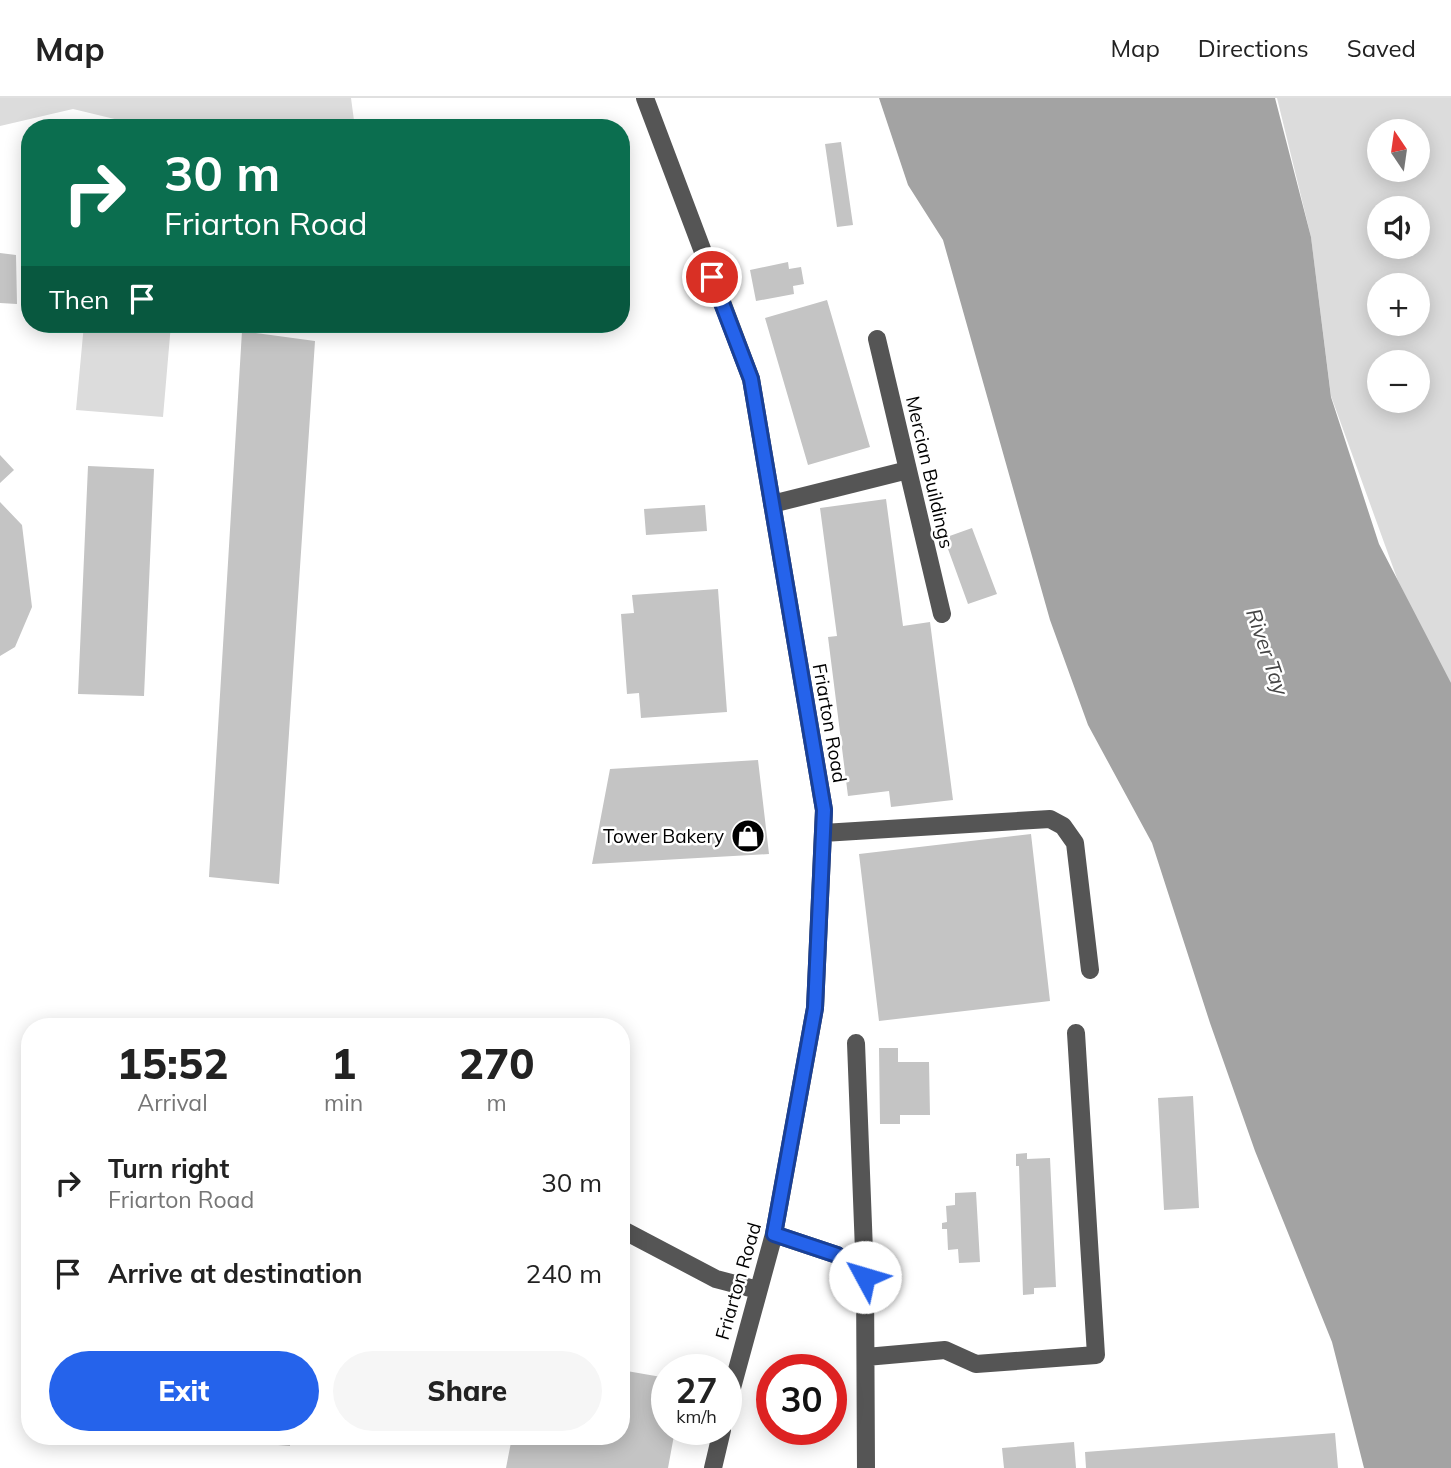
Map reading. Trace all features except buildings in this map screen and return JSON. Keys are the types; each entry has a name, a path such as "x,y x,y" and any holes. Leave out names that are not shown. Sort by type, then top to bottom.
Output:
{"street":[{"name":"Friarton Road","path":"645,98 751,379 824,810 815,1008 774,1234 741,1354"},
{"name":"Mercian Buildings","path":"877,339 942,614"},
{"path":"772,504 908,470"},
{"path":"823,832 1050,819 1063,826 1075,843 1090,970"},
{"path":"866,1357 945,1350 976,1364 1096,1355 1076,1033"},
{"path":"856,1043 865,1277 866,1468"},
{"path":"630,1234 716,1279 758,1290"},
{"path":"774,1234 837,1255 865,1277"},
{"path":"713,1468 718,1445"}],"shaded area":[{"path":"0,98 351,98 354,119 115,119 73,109 0,126"},
{"path":"1277,98 1451,98 1451,690 1398,581 1331,396 1311,237"},
{"path":"83,333 170,333 163,417 76,410"}],"water":[{"name":"River Tay","path":"879,98 1275,98 1311,237 1331,397 1379,544 1451,683 1451,1468 1364,1468 1332,1342 1255,1151 1152,843 1088,725 1050,620 943,240 908,185"}],"place":[{"name":"Tower Bakery","path":"748,836"}],"route":[{"path":"712,277 751,379 824,810 815,1008 774,1234 837,1255 865,1277"}]}
